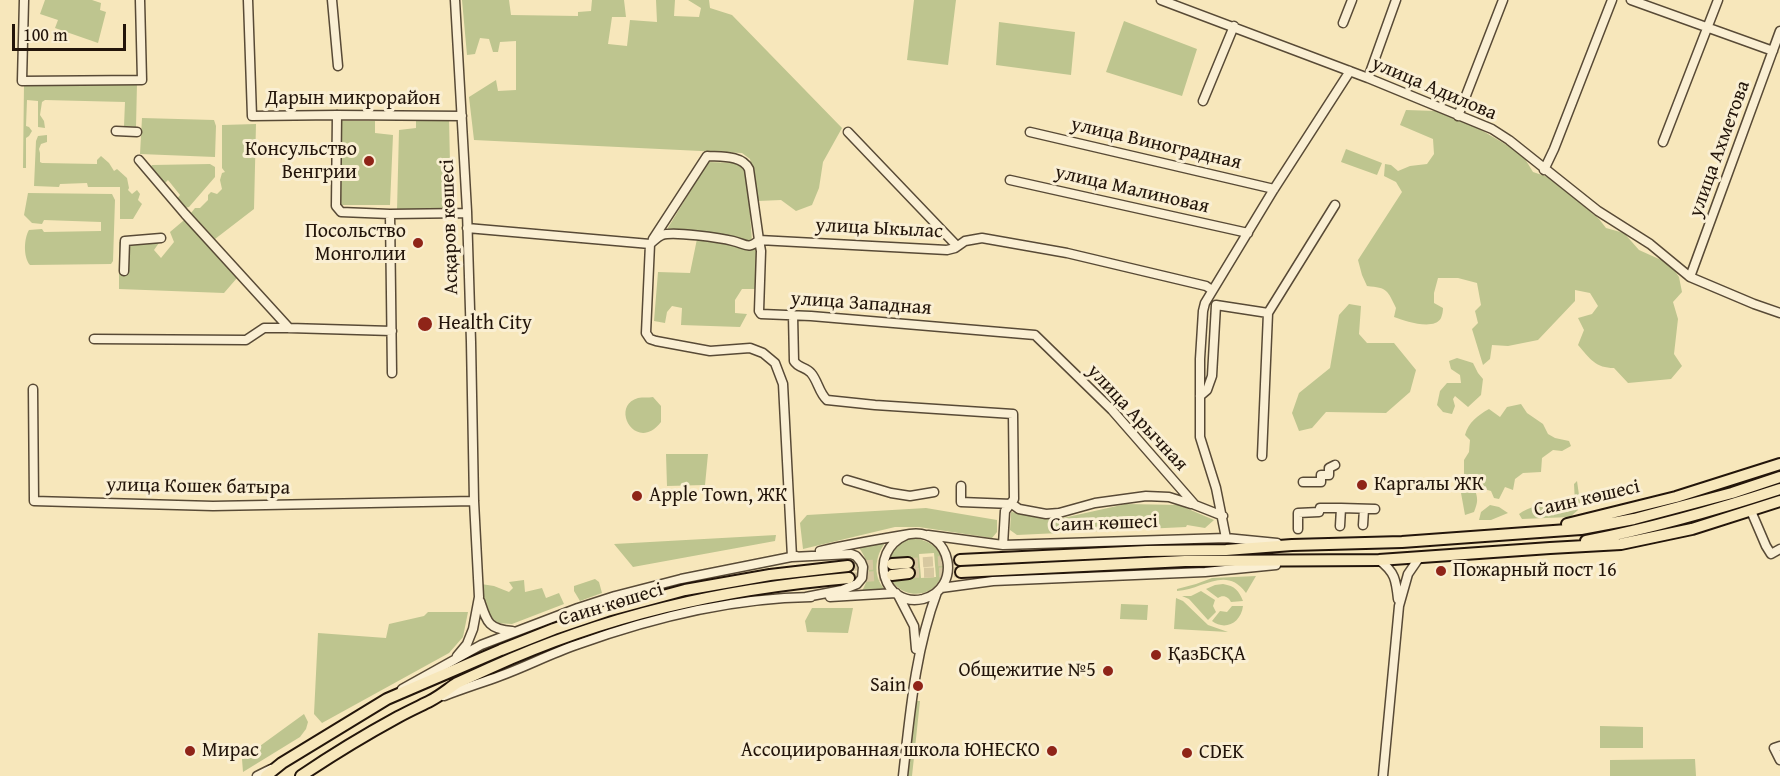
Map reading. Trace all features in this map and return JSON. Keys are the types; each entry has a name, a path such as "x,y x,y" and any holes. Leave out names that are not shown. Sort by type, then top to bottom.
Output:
{"main road":[{"name":"Саин көшесі","path":"1520,532 1583,521 1676,497 1780,464"},
{"name":"Саин көшесі","path":"1292,544 1402,542 1581,529 1634,519 1732,493 1780,477"},
{"name":"Саин көшесі","path":"1551,548 1659,525 1780,489"},
{"name":"Саин көшесі","path":"1551,548 1638,542 1751,512 1780,501"},
{"path":"1292,544 1226,550 1147,551 960,566 1185,561 1401,560 1551,548"},
{"path":"892,569 909,568"},
{"name":"Саин көшесі","path":"301,776 457,684 504,661 578,632 635,614 712,596 849,572 771,574 685,590 626,605 554,629 387,699"},
{"path":"266,776 282,763 387,699"}],"street":[{"path":"24,0 22,81 142,80 140,0"},
{"name":"Дарын микрорайон","path":"248,0 252,116 462,116"},
{"name":"Дарын микрорайон","path":"333,0 338,66"},
{"name":"Асқаров көшесі","path":"455,0 467,213 478,597"},
{"name":"улица Адилова","path":"1161,0 1368,78 1492,129 1598,211 1650,244 1690,277 1754,304 1780,312"},
{"path":"1343,23 1352,0"},
{"path":"1368,78 1396,0"},
{"path":"1458,116 1503,0"},
{"path":"1544,170 1611,0"},
{"path":"1631,0 1773,51"},
{"path":"1663,142 1718,0"},
{"path":"1203,101 1234,26"},
{"name":"улица Ахметова","path":"1690,277 1780,32"},
{"path":"1226,538 1223,516 1200,437 1200,359 1205,303 1274,189 1350,71"},
{"path":"337,115 336,206 341,212 467,213"},
{"path":"117,131 137,132"},
{"path":"848,132 957,246"},
{"name":"улица Виноградная","path":"1030,132 1274,189"},
{"path":"759,240 749,169 746,163 741,160 707,156 650,244 646,333 650,339 656,341 710,351 750,348 763,353 775,363 783,384 792,557"},
{"path":"139,160 289,328"},
{"name":"улица Малиновая","path":"1010,180 1248,233"},
{"path":"1263,456 1268,313 1335,205"},
{"path":"390,214 392,373"},
{"path":"467,228 650,244"},
{"name":"улица Ыкылас","path":"650,244 660,236 668,234 733,241 747,246 753,246 759,240 947,250 973,239 995,240 1067,253 1206,286 1212,290"},
{"path":"124,271 125,241 160,238"},
{"name":"улица Западная","path":"759,240 761,250 759,311 761,314 1032,334"},
{"path":"1200,396 1207,390 1212,376 1216,305 1268,313"},
{"path":"793,315 794,362 810,372 827,400 1013,414 1014,499 1005,511 1003,545"},
{"path":"94,339 246,340 264,328 392,331"},
{"name":"улица Арычная","path":"1032,334 1112,410 1195,505 1223,516"},
{"name":"улица Кошек батыра","path":"33,388 34,501 213,506 474,501"},
{"path":"1303,482 1321,482 1321,475 1329,475 1329,468 1335,465"},
{"path":"847,480 910,496 934,492"},
{"path":"961,486 961,502 1012,504 1019,509 1046,514 1059,513 1095,502 1146,496 1169,497 1195,505"},
{"path":"1298,529 1298,513 1319,512 1320,508 1375,509"},
{"path":"1340,526 1341,508"},
{"path":"1363,525 1364,508"},
{"path":"1751,512 1771,554 1780,549"},
{"path":"387,699 411,683 482,645 513,631 615,596 681,579 869,540 917,534 933,539 945,552 949,567 925,626 916,668 903,776"},
{"name":"Саин көшесі","path":"917,534 1003,545 1226,538 1292,544"},
{"path":"906,535 891,546 883,564 886,580 897,594 914,626 916,668"},
{"path":"792,557 851,554 861,561 862,578 858,584 806,597"},
{"path":"1383,776 1399,606 1408,574 1419,558"},
{"path":"1379,560 1393,572 1399,606"},
{"path":"432,700 501,676 576,645 657,620 754,600 897,594 917,600 928,597 939,590 993,581 1215,571 1307,561"},
{"path":"478,597 490,624 500,630 513,631"},
{"path":"453,661 467,644 473,629 478,597"},
{"path":"1777,747 1780,760"},
{"path":"257,776 282,763"}],"green space":[{"path":"45,0 92,0 101,3 100,10 106,12 98,43 55,28 58,20 40,14"},
{"path":"462,0 509,0 511,15 578,16 578,12 591,11 592,0 624,0 626,17 612,17 608,44 627,46 630,20 657,22 656,0 675,0 674,16 699,17 701,8 688,0 709,0 710,8 732,15 842,128 823,162 819,188 812,205 796,211 781,200 758,201 750,159 742,153 474,140 469,97 496,80 498,91 516,90 516,41 500,42 498,52 493,52 489,39 480,38 475,54 467,55"},
{"path":"914,0 956,0 948,65 907,60"},
{"path":"1124,21 1197,49 1182,96 1106,72"},
{"path":"999,22 1075,32 1071,75 996,65"},
{"path":"137,83 136,127 124,126 125,102 45,100 42,102 40,115 45,128 38,127 38,101 27,100 26,126 32,131 26,138 26,168 23,168 24,84"},
{"path":"1406,110 1436,111 1476,127 1522,154 1533,172 1551,178 1599,219 1606,228 1624,233 1639,250 1670,264 1679,277 1682,292 1673,302 1678,319 1674,354 1682,366 1671,379 1628,383 1614,368 1594,362 1586,354 1578,345 1584,330 1578,318 1592,314 1598,306 1590,293 1575,290 1575,301 1538,340 1508,346 1492,345 1490,359 1483,365 1472,329 1478,323 1475,311 1481,305 1477,283 1458,278 1438,278 1434,303 1443,308 1441,318 1437,322 1419,324 1394,317 1396,308 1388,294 1383,289 1367,286 1358,260 1402,192 1396,182 1384,176 1385,164 1391,165 1398,171 1410,166 1427,164 1434,154 1433,139 1400,125"},
{"path":"142,118 214,120 216,126 215,157 140,154"},
{"path":"416,118 449,118 451,210 397,210 399,130 416,128"},
{"path":"342,121 375,121 375,133 393,135 390,205 341,205"},
{"path":"256,124 254,209 215,239 191,213 208,200 211,192 217,194 222,189 220,180 222,173 225,172 222,168 222,125"},
{"path":"47,135 47,142 41,144 39,149 40,162 97,164 101,156 114,171 117,169 127,178 128,190 132,194 137,190 140,194 138,200 142,204 133,219 120,219 120,187 88,187 87,183 60,184 59,187 34,186 36,141 38,136"},
{"path":"1346,149 1382,163 1377,175 1341,162"},
{"path":"708,162 737,163 747,174 752,241 759,250 756,289 742,289 735,300 735,313 747,314 740,327 681,325 682,308 672,306 667,312 665,323 654,321 658,272 690,273 697,239 666,231"},
{"path":"210,164 215,167 215,177 189,207 185,208 177,199 180,195 168,180 164,184 150,168 152,165"},
{"path":"28,193 112,194 115,200 113,261 111,264 30,265 25,247 29,230 101,231 101,222 44,220 42,224 32,223 24,215"},
{"path":"186,220 237,278 224,293 119,289 119,242 161,240 154,250 161,258 174,242 170,232"},
{"path":"1349,304 1361,306 1359,334 1367,343 1394,343 1416,370 1410,392 1386,413 1326,412 1312,428 1299,431 1292,413 1299,393 1330,368 1339,315"},
{"path":"1457,358 1473,363 1483,379 1481,395 1468,407 1455,396 1452,414 1443,412 1437,405 1440,391 1447,383 1461,383 1460,375 1451,369 1449,361"},
{"path":"653,397 661,406 661,422 652,430 643,433 635,431 626,418 626,410 630,403 638,398"},
{"path":"1521,404 1527,413 1543,424 1548,434 1569,441 1571,446 1562,451 1553,450 1542,458 1541,472 1523,473 1515,479 1513,490 1505,487 1499,499 1494,498 1491,491 1481,488 1475,490 1477,501 1474,512 1465,515 1461,493 1464,486 1464,460 1469,452 1470,440 1465,435 1468,427 1489,409 1500,417 1507,407"},
{"path":"666,454 708,454 705,485 667,486"},
{"path":"1577,481 1580,502 1578,510 1570,517 1522,519 1519,514 1537,506 1557,504 1570,506 1575,503 1574,484"},
{"path":"1126,504 1179,505 1214,520 1205,528 1187,525 1186,527 1017,535 1010,530 1011,512 1063,518"},
{"path":"1490,505 1499,507 1508,513 1491,520 1479,520 1481,512"},
{"path":"926,508 997,520 997,532 992,538 919,527 895,527 803,549 800,523 807,515"},
{"path":"776,535 775,541 633,567 614,544"},
{"path":"910,539 926,541 932,545 941,556 943,563 943,571 934,588 916,594 898,588 889,572 892,553 896,547","holes":["934,553 936,577 921,578 919,554","892,557 905,557 907,578 893,579"]},
{"path":"886,542 879,554 876,568 879,581 888,592 862,591 868,578 869,568 858,546"},
{"path":"1256,576 1246,593 1238,585 1222,580 1177,591 1177,589 1212,578"},
{"path":"595,579 599,582 602,593 580,601 574,591 574,586"},
{"path":"524,580 525,592 542,588 546,598 559,593 564,604 512,624 496,623 485,605 481,584 509,592 513,588 509,582"},
{"path":"1223,584 1236,589 1243,601 1231,602 1224,596 1218,598 1206,589"},
{"path":"1201,591 1215,600 1213,606 1216,612 1208,620 1189,599 1182,596 1191,596"},
{"path":"1176,598 1183,601 1208,625 1228,632 1174,629"},
{"path":"1121,604 1148,605 1147,620 1120,619"},
{"path":"1232,606 1243,606 1239,617 1232,624 1222,625 1212,621 1220,611 1227,612"},
{"path":"812,608 853,608 848,633 807,632 805,621"},
{"path":"428,612 468,612 463,637 449,653 322,723 314,714 318,633 386,638 389,624 424,616"},
{"path":"916,701 920,701 912,776 907,776"},
{"path":"304,714 308,722 300,737 243,772 242,759"},
{"path":"1600,726 1643,727 1643,748 1600,748"},
{"path":"1695,759 1696,776 1610,776 1610,760"}],"tunnel":[{"path":"908,563 960,560"},
{"path":"848,566 892,564"},
{"path":"909,573 961,572"},
{"path":"849,578 892,575"}],"place":[{"name":"Консульство Венгрии","path":"369,161"},
{"name":"Посольство Монголии","path":"418,243"},
{"name":"Health City","path":"425,324"},
{"name":"Каргалы ЖК","path":"1362,485"},
{"name":"Apple Town, ЖК","path":"637,496"},
{"name":"Пожарный пост 16","path":"1441,571"},
{"name":"ҚазБСҚА","path":"1156,655"},
{"name":"Общежитие №5","path":"1108,671"},
{"name":"Sain","path":"918,686"},
{"name":"Мирас","path":"190,751"},
{"name":"Ассоциированная школа ЮНЕСКО","path":"1052,751"},
{"name":"CDEK","path":"1187,753"}]}
